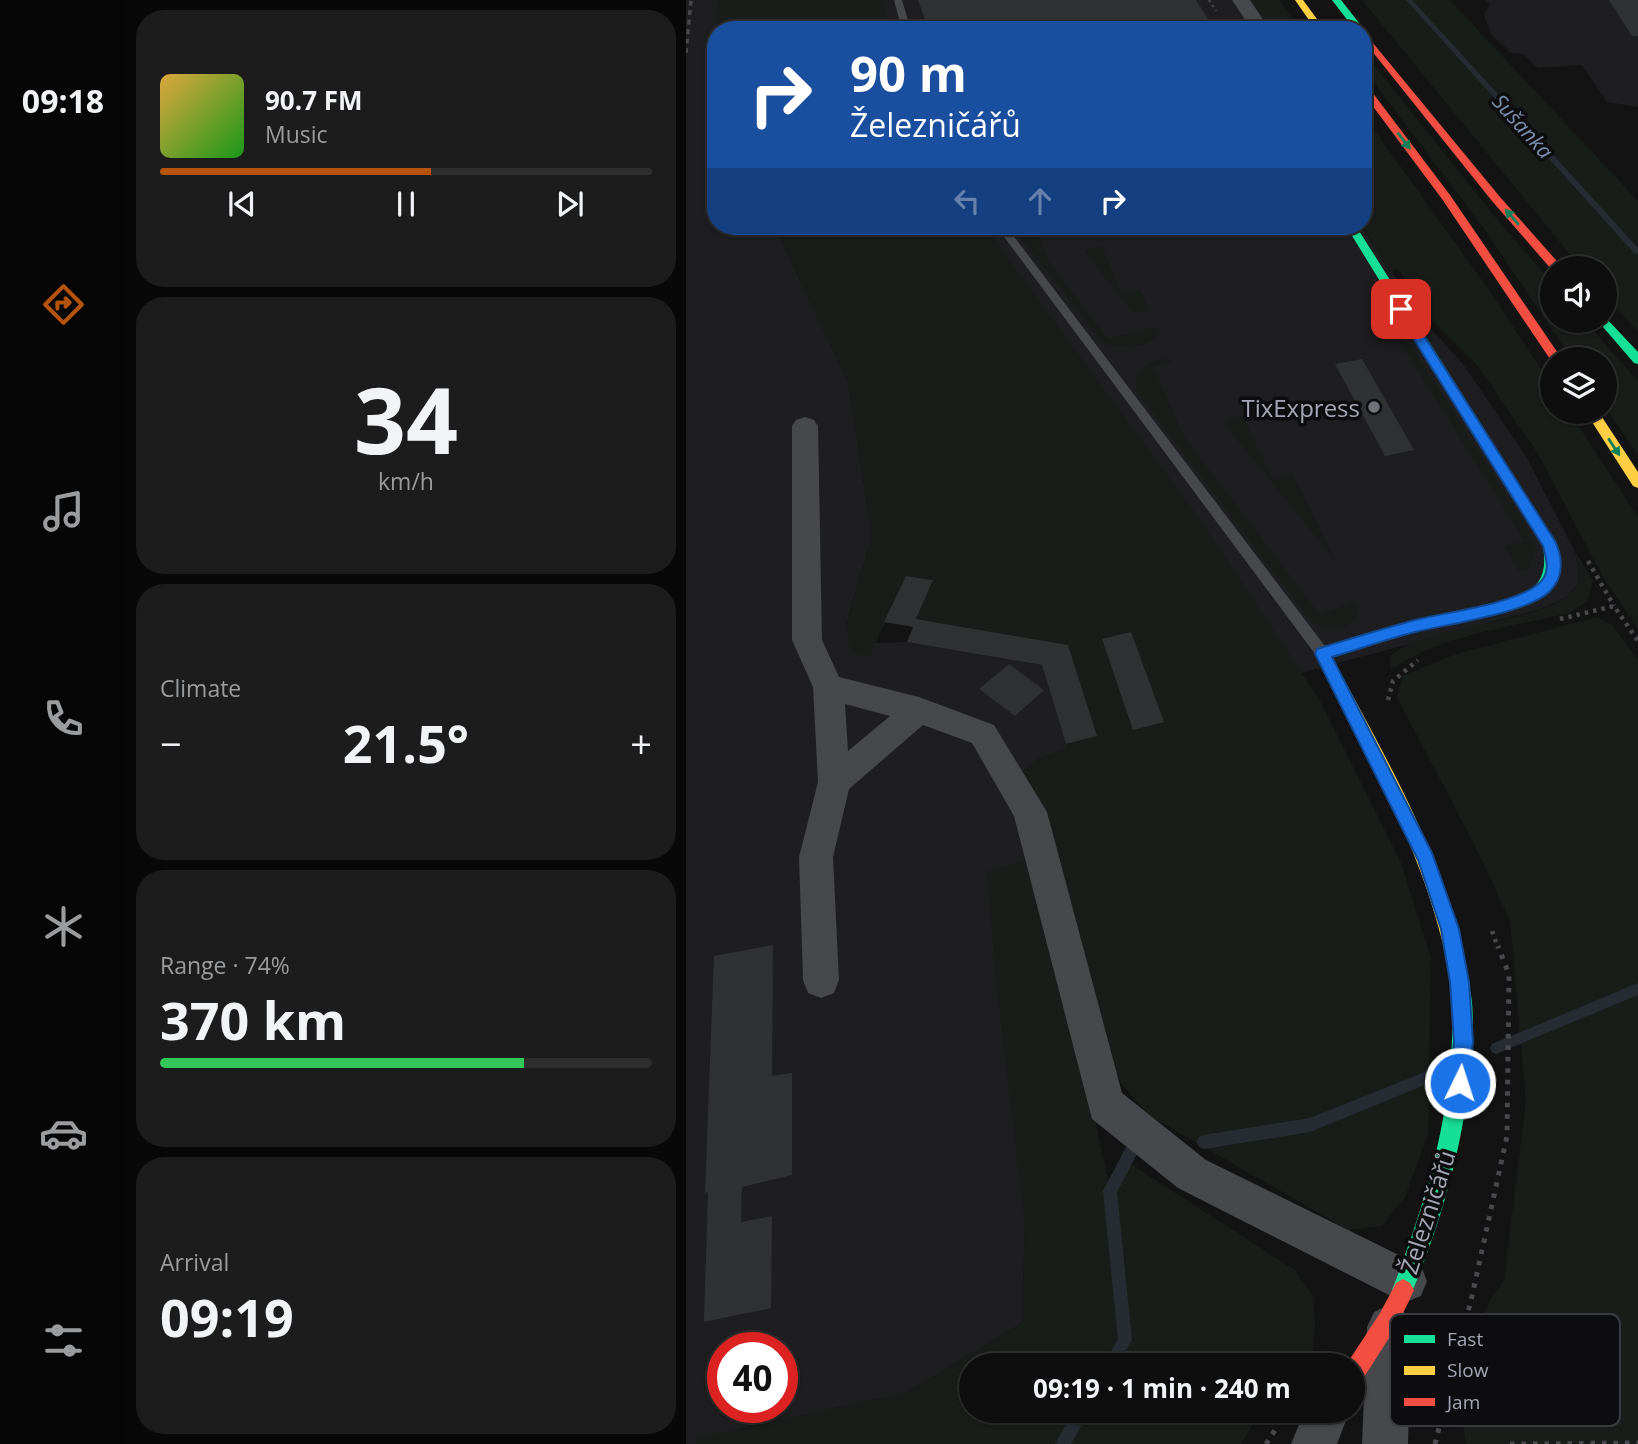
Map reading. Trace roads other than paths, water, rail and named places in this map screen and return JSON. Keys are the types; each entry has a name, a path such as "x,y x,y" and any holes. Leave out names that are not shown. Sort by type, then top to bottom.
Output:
{"main road":[{"path":"1299,0 1314,21"},
{"path":"1336,0 1353,21"},
{"path":"1372,44 1496,199 1546,256"},
{"path":"1372,98 1446,197 1548,347"},
{"path":"1322,654 1413,627 1525,600 1545,588 1553,576 1555,561 1550,545 1357,235"},
{"path":"1614,333 1638,360"},
{"path":"1599,424 1638,483"},
{"name":"Železničářů","path":"1322,654 1426,859 1450,929 1460,982 1463,1042 1458,1104 1439,1189 1397,1300 1365,1354"}],"street":[{"path":"1241,0 1255,21"},
{"path":"805,426 807,640 828,687 834,782 816,858 821,980"},
{"path":"828,687 919,710 983,734 1030,812 1106,1105 1192,1174 1397,1300"},
{"path":"834,782 919,710"},
{"name":"Železničářů","path":"1396,1314 1397,1300"},
{"name":"Železničářů","path":"1385,1444 1390,1384"},
{"path":"1314,1444 1323,1423"}],"lane":[{"path":"898,0 904,21"},
{"path":"1008,235 1322,654"}],"waterway":[{"name":"Sušanka","path":"1409,0 1638,252"},
{"path":"1496,1048 1638,989"},
{"path":"1204,1142 1310,1125 1427,1077"},
{"path":"1117,1353 1125,1340 1110,1191 1131,1152"},
{"path":"1063,1444 1075,1423"}],"railway":[{"path":"686,53 691,0"}],"place":[{"name":"TixExpress","path":"1374,407"}]}
